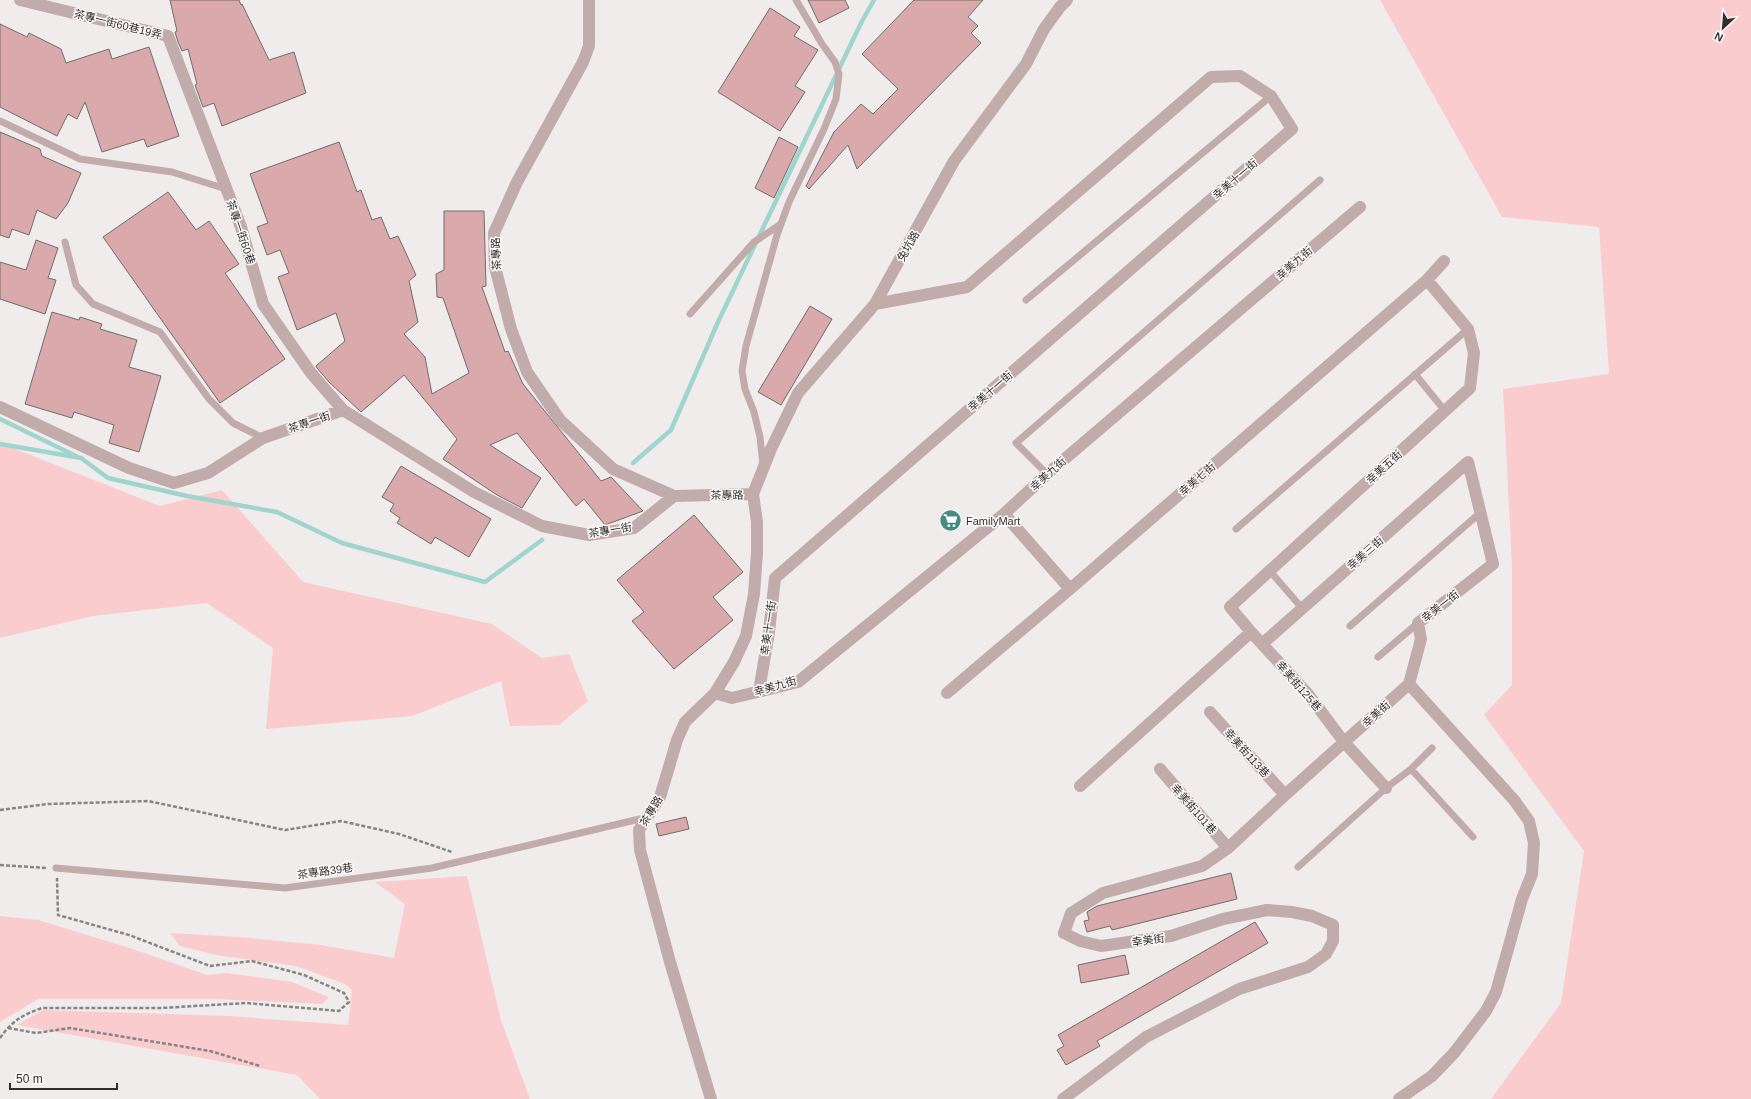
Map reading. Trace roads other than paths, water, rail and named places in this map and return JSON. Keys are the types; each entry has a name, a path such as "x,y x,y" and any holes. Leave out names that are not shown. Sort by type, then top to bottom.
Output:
{"street":[{"name":"茶專一街60巷19弄","path":"20,0 168,36"},
{"name":"茶專路","path":"589,0 589,46 583,62 517,182 494,233 495,267 511,329 527,372 560,420 613,469 674,496 753,494 757,522 757,553 754,594 746,636 734,662 715,693 686,722 677,740 660,797 639,830 640,850 670,962 710,1099"},
{"name":"兔坑路","path":"753,494 771,449 798,393 874,304 954,161 1026,64 1044,29 1067,0"},
{"name":"茶專一街60巷","path":"168,36 241,227 264,304 311,373 343,410"},
{"path":"874,304 967,287 1211,77 1240,76 1272,96"},
{"name":"幸美十一街","path":"759,691 769,632 775,578 1292,130 1272,96"},
{"name":"幸美九街","path":"715,693 732,698 798,682 1004,514 1047,474 1360,207"},
{"name":"幸美七街","path":"947,693 1070,589 1427,280 1444,261"},
{"name":"幸美五街","path":"1251,632 1230,606 1470,388 1474,353 1468,329 1427,280"},
{"name":"茶專一街","path":"0,408 129,468 174,483 208,473 263,438 343,410 474,492 542,526 589,535 634,528 674,496"},
{"name":"幸美三街","path":"1262,644 1468,462 1480,513"},
{"name":"幸美一街","path":"1410,684 1421,639 1418,623 1493,564 1480,513"},
{"path":"1004,514 1070,589"},
{"path":"1080,786 1251,632"},
{"name":"幸美街125巷","path":"1251,632 1308,694 1344,742 1386,788"},
{"path":"1399,1099 1432,1076 1454,1053 1486,1011 1496,992 1522,899 1532,874 1534,843 1529,821 1514,800 1410,684"},
{"name":"幸美街","path":"1063,1099 1146,1037 1239,989 1308,967 1326,954 1332,941 1333,925 1312,916 1292,912 1267,910 1223,919 1171,936 1101,946 1080,941 1064,933 1071,913 1103,893 1202,866 1228,848 1285,795 1410,684"},
{"name":"幸美街113巷","path":"1210,712 1285,795"},
{"name":"幸美街101巷","path":"1160,769 1228,848"}],"lane":[{"path":"763,469 760,437 754,412 745,389 742,371 746,346 755,310 781,224 789,202 824,129 836,99 840,74 835,62 822,44 796,0"},
{"path":"1026,300 1272,96"},
{"path":"0,121 80,159 172,172 226,188"},
{"path":"1047,474 1016,443 1320,180"},
{"path":"690,314 754,242 781,224"},
{"path":"65,242 76,285 93,304 160,332 209,399 233,423 263,438"},
{"path":"1236,529 1468,329"},
{"path":"1415,374 1445,411"},
{"path":"1350,626 1480,513"},
{"path":"1269,570 1302,608"},
{"path":"1378,657 1418,623"},
{"path":"1298,867 1386,788 1411,769 1432,748"},
{"path":"1411,769 1473,837"},
{"name":"茶專路39巷","path":"56,868 285,888 432,868 648,817"}],"waterway":[{"path":"633,463 671,430 718,322 861,23 874,0"},
{"path":"0,419 76,456"},
{"path":"0,444 81,458 108,478 187,496 277,512 342,543 485,582 542,540"}],"place":[{"name":"FamilyMart","path":"950,521"}]}
